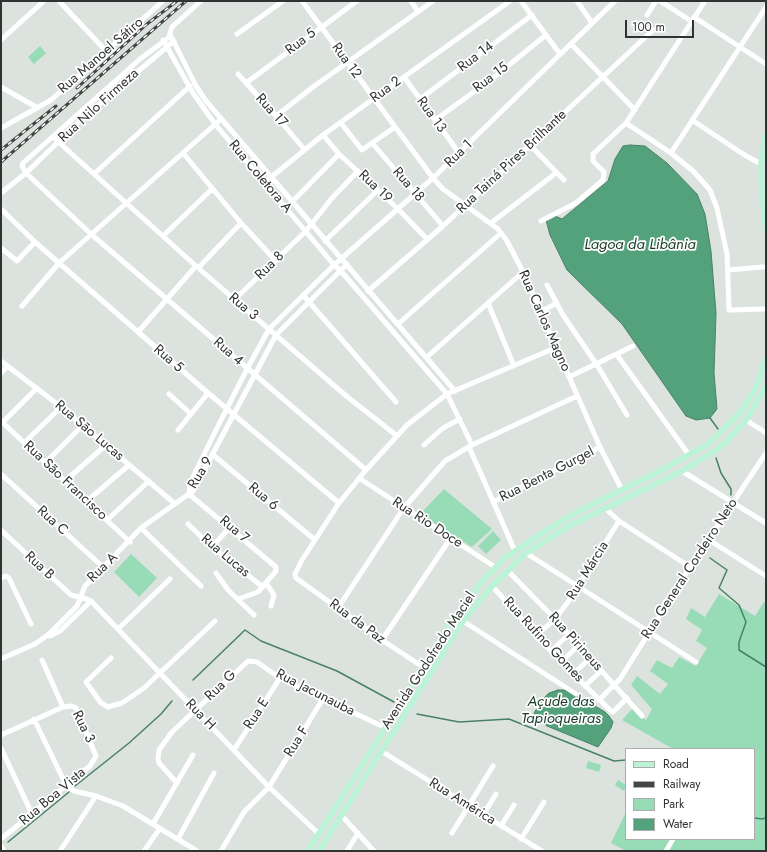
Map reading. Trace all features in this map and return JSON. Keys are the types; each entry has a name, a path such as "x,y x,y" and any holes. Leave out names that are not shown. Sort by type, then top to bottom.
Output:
{"main road":[{"path":"766,135 761,164 766,230"},
{"name":"Avenida Godofredo Maciel","path":"308,851 460,609 495,568 515,551 577,512 689,455 720,433 739,414 757,385 766,359"},
{"name":"Avenida Godofredo Maciel","path":"319,851 463,621 507,570 526,553 571,525 682,471 716,450 726,442 746,420 766,386"}],"street":[{"path":"1,40 44,1"},
{"path":"60,1 106,51"},
{"name":"Rua Manoel Sátiro","path":"1,128 36,107 51,100 162,1"},
{"name":"Rua Nilo Firmeza","path":"1,193 26,173 58,141 166,47 171,38 172,27 201,1"},
{"path":"237,34 283,1"},
{"name":"Rua 12","path":"302,1 322,26 433,178"},
{"name":"Rua 5","path":"246,83 357,1"},
{"path":"411,1 418,12"},
{"path":"276,116 347,62 433,1"},
{"name":"Rua 2","path":"264,183 270,176 304,149 510,1"},
{"path":"522,1 560,54"},
{"path":"577,1 592,23"},
{"name":"Rua 1","path":"342,259 433,178 615,1"},
{"path":"647,15 656,1"},
{"path":"660,1 693,19 766,64"},
{"path":"541,221 576,203 603,180 604,172 593,161 593,154 626,123 705,1"},
{"path":"671,153 766,7"},
{"name":"Rua 14","path":"420,99 532,15"},
{"name":"Rua Tainá Pires Brilhante","path":"368,291 466,205 653,30"},
{"name":"Rua 15","path":"435,120 493,78 546,35"},
{"name":"Rua Nilo Firmeza","path":"26,173 22,166 23,163 140,59 163,40 171,38"},
{"name":"Rua Coletora A","path":"171,38 194,82 206,101 310,224 347,264 368,291 455,391"},
{"name":"Rua Coletora A","path":"163,40 189,87 215,124 334,265 370,304 447,394 460,419 493,502 515,551"},
{"path":"571,44 635,110"},
{"name":"Rua 17","path":"238,74 304,149"},
{"name":"Rua 13","path":"404,77 459,153"},
{"path":"95,174 194,82"},
{"path":"1,87 36,107"},
{"path":"22,306 58,263 183,154 221,118"},
{"path":"692,120 743,154 761,164"},
{"path":"341,123 362,150 373,144 395,127"},
{"path":"626,123 671,153 702,180 714,198 727,254 729,310 766,309"},
{"name":"Rua 19","path":"323,135 339,154 398,209 427,240"},
{"name":"Rua 3","path":"53,137 234,300 396,435"},
{"name":"Rua 18","path":"373,144 443,226"},
{"path":"530,145 564,180"},
{"path":"183,154 276,261"},
{"path":"292,202 339,154"},
{"name":"Rua 8","path":"234,300 306,231 310,224 358,171"},
{"path":"490,223 556,172"},
{"name":"Rua 4","path":"26,173 91,234 366,470"},
{"name":"Rua Carlos Magno","path":"433,178 443,189 490,223 501,233 523,272 555,348 600,447 622,490"},
{"path":"163,236 212,189"},
{"path":"325,241 378,190"},
{"name":"Rua 5","path":"1,209 58,263 227,408 233,415 339,503"},
{"path":"138,332 167,298 242,223"},
{"path":"398,324 501,233"},
{"path":"1,248 17,261 35,242"},
{"name":"Rua 9","path":"186,496 190,483 227,408 269,329 334,265 342,259"},
{"name":"Rua 9","path":"186,496 196,486 253,374 276,335 347,264"},
{"path":"728,270 763,267"},
{"path":"427,358 523,272"},
{"path":"547,285 563,315 597,365 627,415"},
{"path":"304,295 396,402"},
{"path":"370,304 375,299"},
{"path":"488,303 514,366"},
{"path":"540,312 557,303"},
{"path":"569,378 617,355 632,346"},
{"path":"315,540 339,503 396,435 447,394 555,348"},
{"path":"617,355 689,455"},
{"name":"Rua São Lucas","path":"1,361 62,407 174,503"},
{"path":"1,373 7,366"},
{"path":"2,421 37,388"},
{"path":"178,430 208,393"},
{"path":"169,394 191,414"},
{"path":"338,608 404,508 437,468 449,458 470,446 577,396"},
{"path":"24,443 62,407"},
{"path":"424,445 443,428 460,419"},
{"path":"746,420 766,433"},
{"name":"Rua São Francisco","path":"2,421 130,542"},
{"path":"45,463 83,425"},
{"path":"65,481 106,445"},
{"name":"Rua Benta Gurgel","path":"493,502 600,447"},
{"name":"Rua General Cordeiro Neto","path":"599,700 620,679 690,567 766,453"},
{"name":"Rua 6","path":"212,454 315,540"},
{"path":"87,501 129,465"},
{"path":"682,471 766,523"},
{"name":"Rua C","path":"1,474 104,568"},
{"name":"Rua Rio Doce","path":"359,478 495,568"},
{"path":"107,520 149,481"},
{"name":"Rua A","path":"44,639 77,606 85,586 130,542 141,528 174,503 186,496"},
{"name":"Rua 7","path":"186,496 230,527 277,568 265,585"},
{"path":"605,508 619,521 690,567"},
{"name":"Rua Márcia","path":"537,635 555,619 578,586 619,521"},
{"name":"Rua Lucas","path":"188,524 212,547 265,585"},
{"path":"212,547 230,527"},
{"path":"141,528 201,586"},
{"name":"Rua B","path":"1,530 71,595 80,598"},
{"path":"382,640 450,539"},
{"name":"Rua da Paz","path":"315,540 295,574 296,578 382,640 423,667"},
{"path":"709,540 766,576"},
{"path":"526,553 696,662"},
{"name":"Rua Pirineus","path":"507,570 555,619 642,716"},
{"path":"216,573 254,616"},
{"path":"1,578 6,576 9,578 31,624"},
{"path":"118,629 170,579"},
{"path":"238,599 257,594 265,585 274,595 271,606"},
{"name":"Rua Rufino Gomes","path":"492,586 561,662 611,711 614,711 627,698"},
{"name":"Rua H","path":"80,598 91,602 269,787 318,834"},
{"path":"1,659 26,649 60,631 91,602"},
{"path":"111,658 88,678 87,684 101,703 111,706 134,696 215,621"},
{"path":"463,621 576,694"},
{"path":"551,651 568,635"},
{"path":"561,662 578,646"},
{"path":"573,674 589,658"},
{"path":"1,735 63,707 42,660"},
{"name":"Rua Jacunauba","path":"245,662 252,660 280,678 324,697 386,728"},
{"name":"Rua G","path":"177,783 159,763 158,754 172,732 245,662"},
{"path":"585,686 601,671"},
{"name":"Rua E","path":"234,750 280,678"},
{"name":"Rua F","path":"221,851 244,812 269,787 324,697"},
{"name":"Rua 3","path":"63,707 72,706 76,708 94,750"},
{"path":"34,719 66,785 74,791 96,796 123,806 197,851"},
{"path":"1,748 32,814"},
{"name":"Rua Boa Vista","path":"1,839 94,762 96,756 94,750"},
{"name":"Rua América","path":"381,752 542,851"},
{"path":"153,824 193,755"},
{"path":"452,833 493,766"},
{"path":"178,839 214,773"},
{"path":"483,815 496,794"},
{"path":"60,851 96,796"},
{"path":"521,839 544,802"},
{"path":"501,826 514,805"},
{"path":"341,815 374,851"},
{"path":"144,851 160,828"},
{"path":"347,851 358,833"},
{"path":"666,851 672,840"},
{"path":"1,846 4,851"}],"green space":[{"path":"40,46 46,53 34,64 28,57"},
{"path":"444,489 492,529 472,547 420,514"},
{"path":"493,531 501,540 486,554 478,546"},
{"path":"131,554 157,578 139,597 114,572"},
{"path":"719,594 755,616 764,602 766,603 766,851 626,851 611,843 625,814 625,840 755,840 755,748 671,748 622,720 633,708 646,720 652,709 631,685 637,676 660,694 668,684 650,671 657,660 672,668 679,657 696,666 707,648 696,641 702,630 686,619 691,608 705,617"},
{"path":"588,761 601,765 599,772 586,768"},
{"path":"618,780 625,784 624,791 615,785"}],"water":[{"name":"Lagoa da Libânia","path":"623,146 645,146 667,163 697,194 705,214 711,251 716,313 714,373 717,409 710,418 696,420 686,416 622,324 567,270 550,235 546,220 555,216 562,219 608,181 615,159"},
{"name":"Açude das Tapioqueiras","path":"558,690 571,692 605,712 609,716 613,722 611,728 598,747 547,726 535,717 534,713 543,699 549,693"}],"waterway":[{"path":"710,418 718,429"},
{"path":"716,458 721,473 731,489 731,495"},
{"path":"710,558 727,570 719,588 739,605 746,622 739,642 739,650 766,667"},
{"path":"193,680 245,630 261,641 337,671 394,702"},
{"path":"75,786 129,743 161,714 172,701"},
{"path":"417,714 459,722 509,719 614,761 625,760"},
{"path":"8,842 69,792"},
{"path":"755,818 763,819 766,817"}],"railway":[{"path":"77,88 147,24 177,1"},
{"path":"1,162 186,1"},
{"path":"1,150 56,106"}]}
